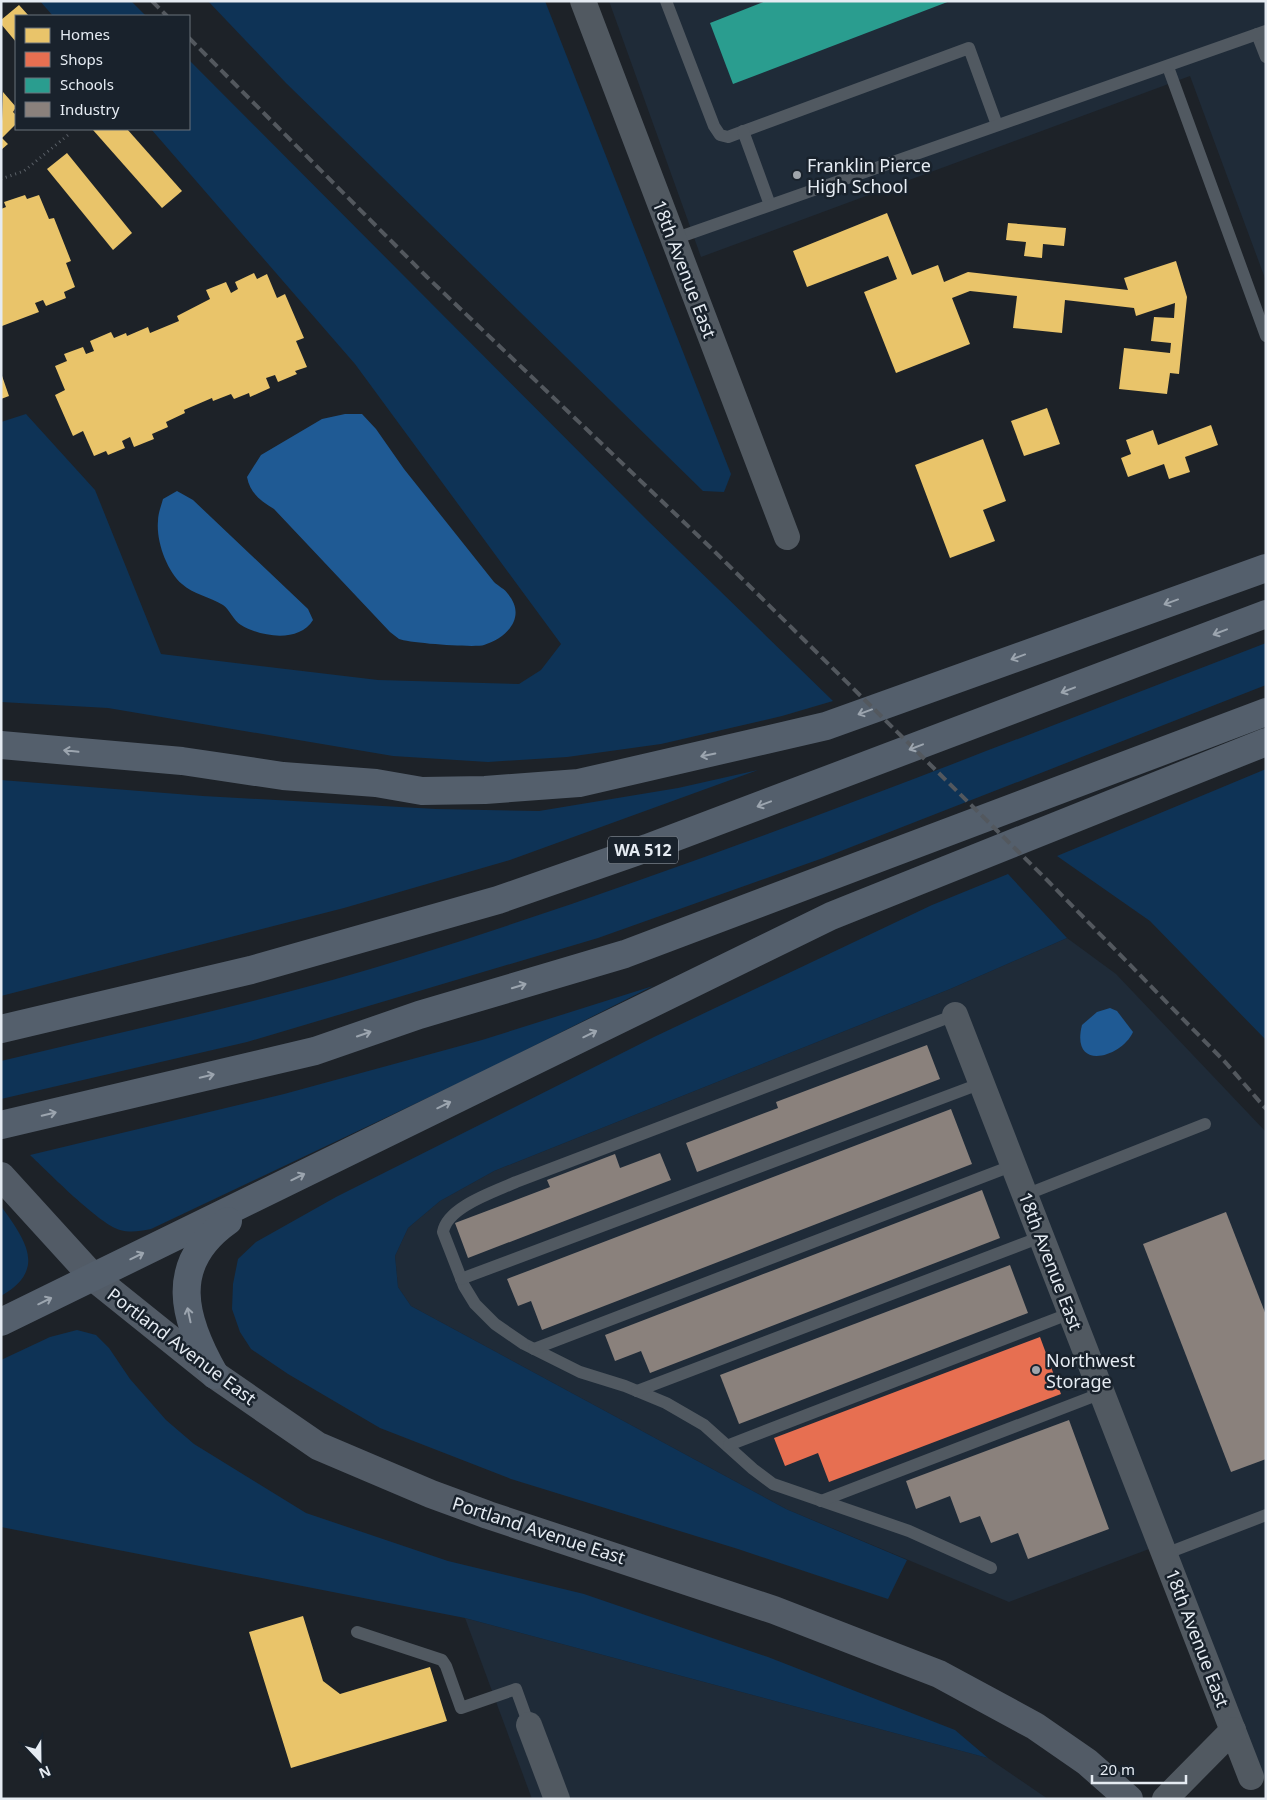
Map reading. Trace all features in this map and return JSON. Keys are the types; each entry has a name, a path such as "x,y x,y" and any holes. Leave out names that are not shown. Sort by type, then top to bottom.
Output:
{"highway":[{"path":"1,745 182,761 282,776 376,783 422,791 485,790 579,783 713,754 826,726 1266,568"},
{"name":"WA 512","path":"1,1029 251,970 498,900 647,848 1266,614"},
{"path":"1,1125 314,1050 419,1015 625,954 1266,712"},
{"path":"1,1322 831,916 1266,742"},
{"path":"215,1375 199,1346 190,1318 186,1294 187,1276 202,1242 219,1226 268,1191"}],"main road":[{"name":"Portland Avenue East","path":"1,1176 93,1278 215,1375 318,1446 431,1494 774,1610 939,1674 1035,1726 1087,1762 1130,1799"}],"street":[{"name":"18th Avenue East","path":"584,1 787,537"},
{"name":"18th Avenue East","path":"955,1015 1233,1730 1259,1774"},
{"path":"529,1725 557,1799"},
{"name":"18th Avenue East","path":"1165,1799 1233,1730"}],"lane":[{"path":"666,1 714,126 720,135 728,137 968,48 997,126"},
{"path":"674,239 1168,67 1261,32 1266,57"},
{"path":"1168,67 1266,336"},
{"path":"743,131 770,205"},
{"path":"955,1015 483,1197 456,1212 444,1224 443,1232 446,1245 461,1279 475,1304 495,1324 534,1349 580,1372 666,1403 704,1425 729,1445 753,1470 773,1484 909,1531 991,1568"},
{"path":"461,1279 982,1083"},
{"path":"1025,1195 1205,1124"},
{"path":"534,1349 1014,1165"},
{"path":"637,1391 1041,1236"},
{"path":"729,1445 1071,1313"},
{"path":"821,1501 1102,1393"},
{"path":"1165,1554 1266,1515"},
{"path":"356,1632 442,1660 462,1708 516,1689 529,1725"}],"path":[{"path":"1,179 24,171 68,135"}],"shaded area":[{"path":"40,1 131,1 145,15 52,15"},
{"path":"208,1 545,1 731,474 724,492 703,491 286,83"},
{"name":"Franklin Pierce High School","path":"609,1 1266,1 1266,281 1190,76 701,257"},
{"path":"190,61 646,519 833,701 782,716 661,744 567,757 488,762 393,756 108,708 1,702 1,422 26,414 95,490 161,654 378,680 519,684 541,670 561,644 355,364 152,130 190,130"},
{"path":"345,414 362,414 376,429 404,469 494,582 508,594 516,611 512,626 507,632 492,642 478,646 399,639 390,632 274,509 253,492 247,477 261,455 322,419"},
{"path":"177,491 193,500 308,609 313,620 307,627 289,635 279,636 259,633 238,623 223,605 182,584 167,564 158,529 158,516 163,499"},
{"path":"1266,643 1266,685 823,858 598,938 247,1042 1,1099 1,1061 309,986 410,957 518,922 840,807"},
{"path":"1266,769 1266,1040 1150,921 1057,856"},
{"path":"758,770 510,860 344,908 1,996 1,780 203,796 436,809 539,811 678,788"},
{"path":"1008,874 1067,938 950,989 494,1171 440,1201 408,1228 395,1256 398,1287 411,1306 786,1509 907,1560 888,1599 738,1549 511,1479 380,1428 288,1374 251,1349 240,1332 232,1309 233,1284 238,1259 256,1242 336,1197 654,1037 932,905"},
{"path":"1067,938 1116,974 1266,1132 1266,1781 1165,1543 1009,1602 786,1509 411,1306 398,1287 395,1256 408,1228 440,1201 494,1171 950,989"},
{"path":"653,986 480,1073 151,1229 128,1231 111,1226 74,1197 30,1155 284,1094 482,1040"},
{"path":"1110,1008 1117,1011 1133,1032 1119,1048 1099,1056 1090,1055 1083,1050 1080,1040 1082,1025 1097,1012"},
{"path":"1,1206 24,1242 28,1254 28,1265 24,1275 15,1286 1,1296"},
{"path":"77,1330 96,1335 109,1348 130,1379 166,1420 194,1444 306,1513 448,1561 584,1594 768,1657 955,1730 988,1758 465,1618 1,1527 1,1360 50,1337"},
{"path":"465,1618 988,1758 1048,1799 532,1799"}],"building: Homes":[{"path":"19,5 28,15 15,15 15,41 1,24 1,20"},
{"path":"3,92 15,106 13,112 15,114 15,125 2,138 8,144 1,150"},
{"path":"93,130 128,130 182,191 162,208"},
{"path":"67,153 132,233 113,250 47,169"},
{"path":"25,195 27,199 39,195 49,219 54,218 71,261 66,263 75,287 64,292 66,298 46,306 43,300 35,303 39,312 2,326 1,209 6,207 4,202"},
{"path":"887,213 912,275 938,265 944,282 968,272 1128,290 1124,278 1176,261 1187,297 1179,374 1170,373 1167,394 1119,389 1124,348 1170,353 1171,343 1151,341 1154,317 1174,318 1175,303 1136,316 1134,308 1065,300 1062,333 1013,328 1017,296 970,291 952,298 970,344 896,373 864,292 897,279 888,256 807,287 793,251"},
{"path":"1008,223 1066,228 1064,246 1043,244 1042,258 1024,256 1026,242 1006,240"},
{"path":"254,273 257,279 267,274 277,298 285,294 304,338 296,341 307,367 295,371 297,374 278,382 275,375 266,378 270,388 250,397 249,393 234,399 231,394 213,401 212,398 184,410 185,413 166,422 168,427 152,434 154,439 134,447 130,437 122,441 125,448 108,455 106,451 94,456 83,431 73,436 55,395 65,390 55,366 67,361 64,354 83,347 86,354 94,351 90,341 111,332 114,338 126,333 127,336 148,327 150,333 179,321 177,316 210,299 206,290 226,282 231,293 238,289 235,282"},
{"path":"1,373 9,396 1,399"},
{"path":"1047,408 1060,444 1024,456 1011,421"},
{"path":"1211,425 1218,445 1185,457 1190,472 1169,479 1164,464 1128,477 1121,458 1131,454 1126,440 1153,430 1158,445"},
{"path":"983,439 1006,501 983,510 995,541 950,558 915,465"},
{"path":"303,1616 323,1681 340,1694 430,1667 447,1721 291,1768 249,1632"}],"building: Shops":[{"path":"1040,1337 1061,1394 829,1482 818,1453 785,1466 774,1438"}],"building: Schools":[{"path":"766,1 950,1 733,84 710,23"}],"building: Industry":[{"path":"927,1045 940,1079 697,1172 686,1143 778,1108 776,1102"},
{"path":"951,1109 972,1164 542,1330 531,1301 518,1306 507,1279"},
{"path":"660,1153 671,1180 468,1258 455,1223 550,1187 547,1180 615,1154 620,1168"},
{"path":"982,1190 1000,1238 650,1373 641,1351 615,1361 605,1335"},
{"path":"1226,1212 1266,1315 1266,1459 1231,1472 1143,1244"},
{"path":"1010,1265 1028,1313 739,1424 720,1375"},
{"path":"1069,1420 1109,1529 1028,1559 1018,1533 991,1543 980,1516 960,1523 950,1496 916,1509 906,1481"}],"railway":[{"path":"152,1 166,15"},
{"path":"190,39 427,277 711,548 1047,880 1226,1063 1266,1109"}],"place":[{"name":"Franklin Pierce High School","path":"797,175"},
{"name":"Northwest Storage","path":"1036,1370"}]}
